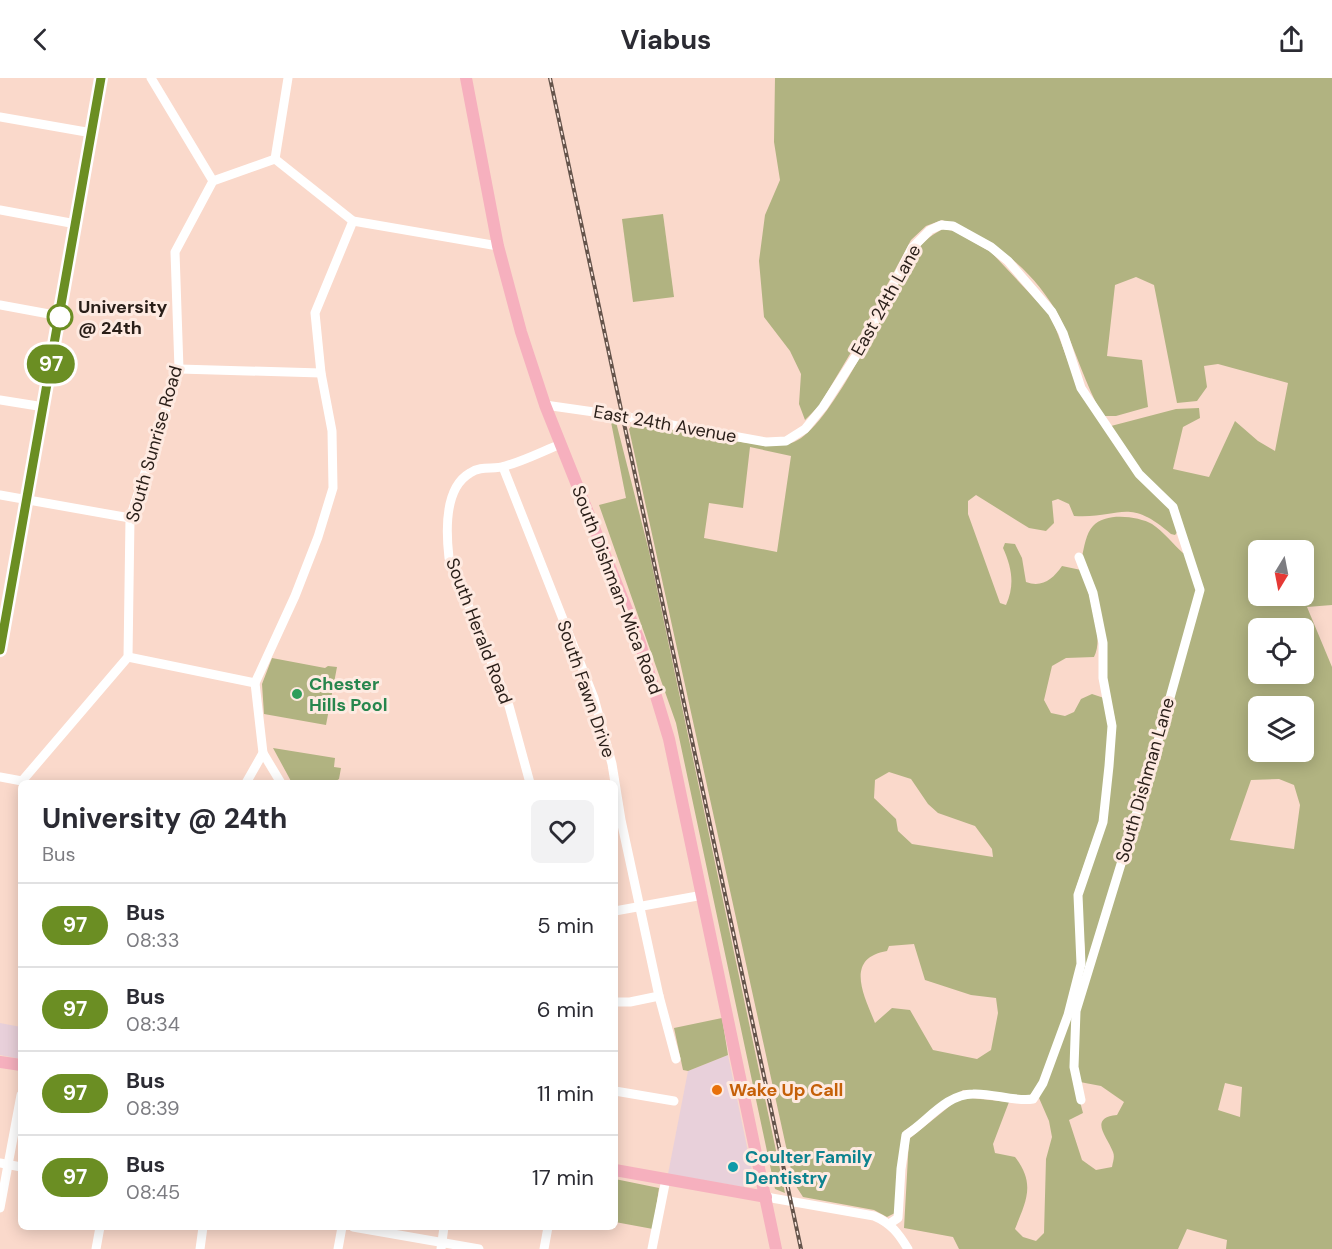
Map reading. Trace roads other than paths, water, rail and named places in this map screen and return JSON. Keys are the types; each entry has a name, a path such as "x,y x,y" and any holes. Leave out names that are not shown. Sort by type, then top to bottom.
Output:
{"main road":[{"name":"South Dishman-Mica Road","path":"466,78 498,246 521,332 545,405 652,677 669,739 776,1249"},
{"path":"0,1062 18,1065"},
{"path":"618,1171 766,1197"}],"street":[{"path":"0,651 101,78"},
{"path":"151,78 213,181 275,159"},
{"path":"275,159 288,78"},
{"path":"0,117 92,133"},
{"path":"275,159 353,221 498,246"},
{"name":"South Sunrise Road","path":"128,657 130,518 179,369 176,252 213,181"},
{"path":"0,210 76,224"},
{"path":"279,780 263,753 255,683 295,596 318,537 333,488 332,432 321,373 315,313 353,221"},
{"name":"East 24th Lane","path":"786,441 805,429 823,407 861,348 912,248 921,236 941,225 953,226 991,247 1008,261 1052,312 1063,333 1082,388 1139,474"},
{"path":"0,305 60,316"},
{"path":"179,369 321,373"},
{"path":"0,400 44,407"},
{"name":"East 24th Avenue","path":"545,405 766,442 786,441"},
{"name":"South Herald Road","path":"529,780 509,706 449,558 446,537 453,492 468,473 485,467 503,467 561,444"},
{"name":"South Fawn Drive","path":"503,467 594,698 612,764 614,780"},
{"name":"South Dishman Lane","path":"1081,1100 1074,1067 1076,1011 1151,766 1200,590 1173,507 1139,474"},
{"path":"0,495 130,518"},
{"path":"890,1224 898,1218 900,1169 906,1135 937,1110 966,1094 1033,1100 1043,1083 1072,999 1083,953 1078,896 1102,822 1112,726 1103,678 1103,643 1093,593 1079,557"},
{"path":"0,589 12,591"},
{"path":"25,780 128,657 255,683"},
{"path":"248,780 263,753"},
{"path":"0,777 18,781"},
{"name":"South Fawn Drive","path":"618,821 641,906 659,996 676,1059"},
{"path":"618,910 703,895"},
{"path":"618,1002 659,996"},
{"path":"618,1092 674,1101"},
{"path":"0,1208 4,1164 18,1107"},
{"path":"652,1249 666,1179"},
{"path":"766,1197 874,1216 890,1224 908,1249"},
{"path":"96,1249 99,1230"},
{"path":"200,1249 203,1230"},
{"path":"338,1249 341,1230"},
{"path":"367,1230 441,1246 479,1249"},
{"path":"441,1246 444,1230"},
{"path":"544,1249 547,1230"}],"railway":[{"path":"550,78 801,1249"}],"place":[{"name":"University @ 24th","path":"60,317"},
{"name":"Chester Hills Pool","path":"297,694"},
{"name":"Wake Up Call","path":"717,1090"},
{"name":"Coulter Family Dentistry","path":"733,1167"}]}
